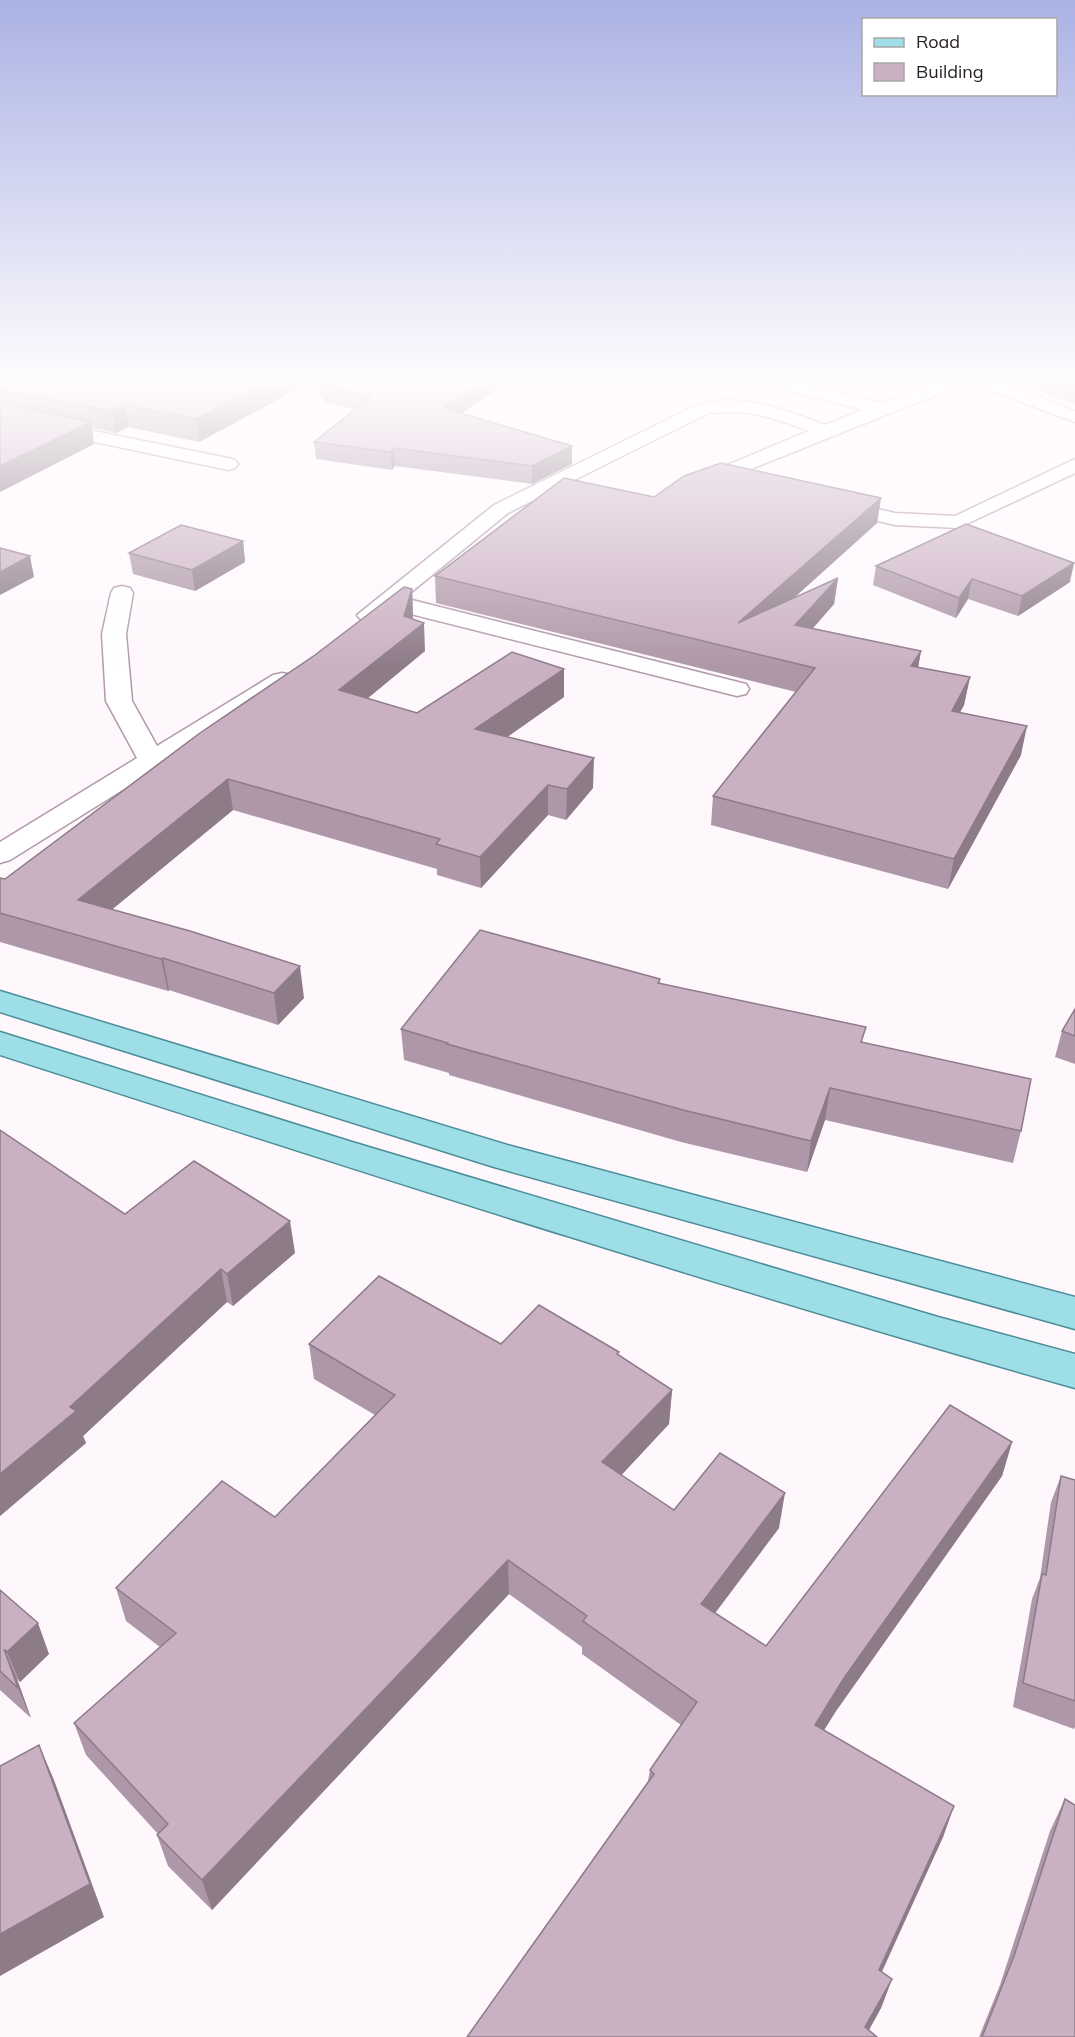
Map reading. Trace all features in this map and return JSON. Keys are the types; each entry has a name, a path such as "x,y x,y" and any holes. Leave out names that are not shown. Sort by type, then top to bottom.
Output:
{"main road":[{"path":"0,1001 507,1158 1075,1313"},
{"path":"0,1043 361,1158 938,1333 1075,1371"}],"street":[{"path":"351,628 388,601 501,509 560,478"},
{"path":"677,493 712,478"},
{"path":"730,478 750,484"},
{"path":"816,501 895,519 958,522 1048,478"},
{"path":"546,485 578,492"},
{"path":"122,593 114,634 118,701 151,760"},
{"path":"388,601 737,689"},
{"path":"0,854 297,668"}],"building":[{"path":"564,478 654,497 681,478 790,478 881,498 738,623 838,578 795,625 921,651 911,666 970,677 952,711 1027,726 954,859 713,796 815,668 435,576"},
{"path":"966,524 1074,563 1022,596 972,579 959,598 876,566"},
{"path":"181,525 243,541 192,570 129,553"},
{"path":"0,548 30,556 0,572"},
{"path":"404,587 412,589 404,616 424,623 339,690 417,713 512,652 564,669 475,729 594,758 567,789 548,785 480,857 436,844 440,839 228,779 78,900 190,931 300,966 274,993 163,958 0,913 0,878 5,879 200,733 315,655"},
{"path":"480,930 660,979 658,983 866,1027 861,1042 1031,1079 1021,1131 830,1088 811,1141 683,1110 401,1029"},
{"path":"1075,1009 1075,1036 1062,1031"},
{"path":"0,1130 125,1214 194,1161 290,1221 227,1274 221,1269 70,1407 76,1411 0,1474"},
{"path":"379,1276 501,1344 539,1305 619,1352 617,1354 672,1390 602,1462 674,1510 720,1453 785,1493 701,1604 766,1646 950,1405 1012,1442 844,1678 815,1725 954,1806 879,1970 892,1979 865,2027 877,2037 467,2037 654,1774 650,1770 697,1702 583,1621 587,1616 508,1560 202,1880 157,1835 168,1824 74,1723 176,1633 116,1588 222,1481 275,1517 395,1395 309,1344"},
{"path":"1061,1476 1075,1480 1075,1701 1023,1683 1042,1574 1046,1575"},
{"path":"0,1590 38,1623 7,1652 4,1649 18,1688 0,1671"},
{"path":"39,1745 90,1884 0,1934 0,1766"},
{"path":"1065,1799 1075,1805 1075,2037 982,2037 1014,1956"}]}
